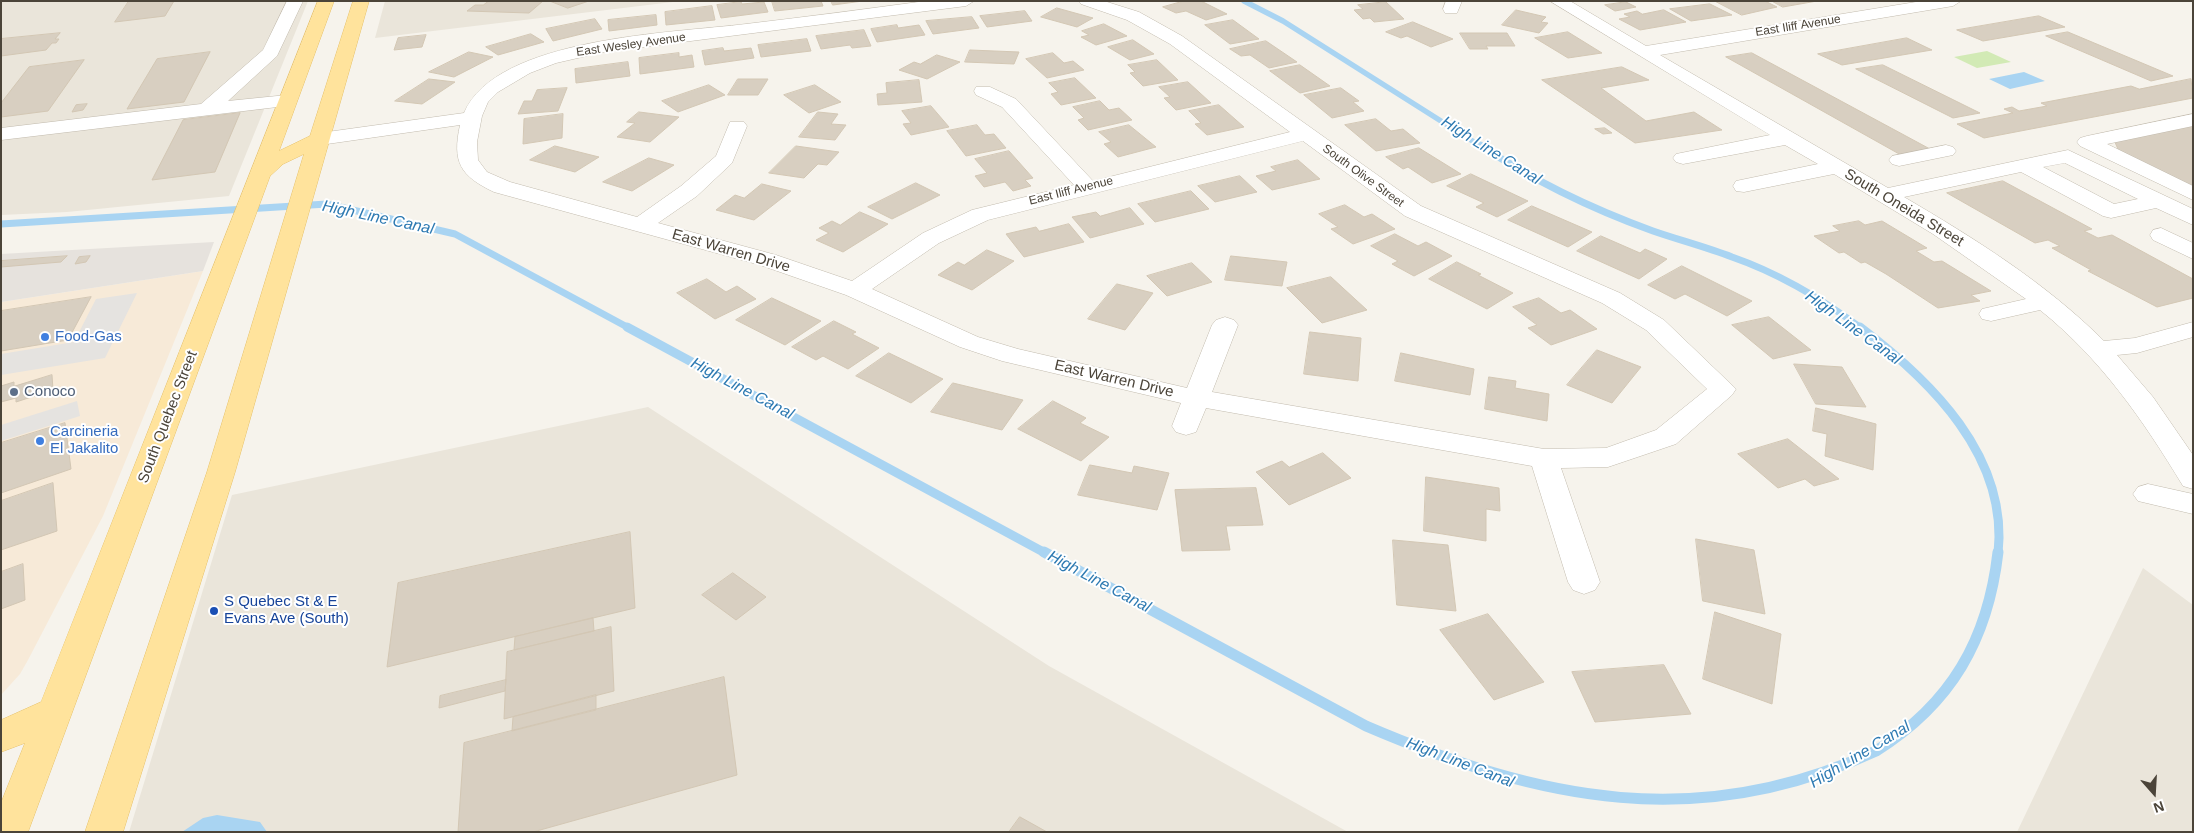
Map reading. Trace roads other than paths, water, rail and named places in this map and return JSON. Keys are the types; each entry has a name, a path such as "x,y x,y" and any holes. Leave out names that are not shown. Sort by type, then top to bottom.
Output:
{"main road":[{"name":"South Quebec Street","path":"9,832 326,1"},
{"path":"104,832 221,472 298,205 320,139 361,1"},
{"path":"289,96 299,125 308,134 320,139"},
{"path":"260,174 276,160 320,139"},
{"path":"1,737 55,712"}],"street":[{"path":"212,104 272,52 295,1"},
{"name":"East Wesley Avenue","path":"470,118 477,102 497,83 528,66 558,57 598,48 966,1"},
{"name":"South Olive Street","path":"1087,1 1133,16 1176,40 1413,211 1611,298 1655,325"},
{"name":"South Oneida Street","path":"1558,1 1968,246 2045,302 2098,350 2141,399 2193,479"},
{"name":"East Iliff Avenue","path":"1644,52 1953,1"},
{"path":"235,86 245,92 289,96"},
{"path":"983,91 1009,103 1086,187"},
{"path":"212,104 258,94"},
{"path":"1,134 212,104 289,96"},
{"path":"320,139 470,118"},
{"name":"East Warren Drive","path":"470,118 466,153 470,168 484,179 502,187 768,260 855,290 894,306 949,334 994,351 1196,398 1544,459 1608,457 1666,437 1723,389 1655,325"},
{"path":"2193,120 2087,142 2193,194"},
{"path":"641,225 689,191 725,159 737,126"},
{"name":"East Iliff Avenue","path":"855,290 931,238 961,222 1086,187 1305,134"},
{"path":"1683,158 1788,138"},
{"path":"1899,160 1946,151"},
{"path":"1883,195 2068,156 2193,218"},
{"path":"2023,165 2111,211 2158,201"},
{"path":"1744,186 1836,167"},
{"path":"2160,235 2193,252"},
{"path":"1991,314 2045,302"},
{"path":"1186,426 1225,325"},
{"path":"2098,350 2137,345 2193,330"},
{"path":"1544,459 1584,582"},
{"path":"2148,494 2193,504"}],"water":[{"path":"2024,72 2045,81 2010,89 1989,79"},
{"path":"217,815 260,822 267,832 182,832 203,818"}],"waterway":[{"name":"High Line Canal","path":"1244,1 1283,21 1482,147"},
{"name":"High Line Canal","path":"1480,145 1521,171 1586,204 1653,231 1749,263 1783,279 1831,307 1861,328"},
{"name":"High Line Canal","path":"1,224 327,204 455,234 629,328"},
{"name":"High Line Canal","path":"627,327 1047,554"},
{"name":"High Line Canal","path":"1860,327 1913,371 1937,396 1959,424 1978,453 1991,485 1998,518 1998,552"},
{"path":"1044,552 1366,726 1431,752 1495,773 1558,788 1620,797 1683,799 1746,792 1810,777 1876,751 1902,733 1945,691 1975,641 1993,584 1998,552"}],"place":[{"name":"Food-Gas","path":"45,337"},
{"name":"Conoco","path":"14,392"},
{"name":"Carcineria El Jakalito","path":"40,441"},
{"name":"S Quebec St & E Evans Ave (South)","path":"214,611"}]}
